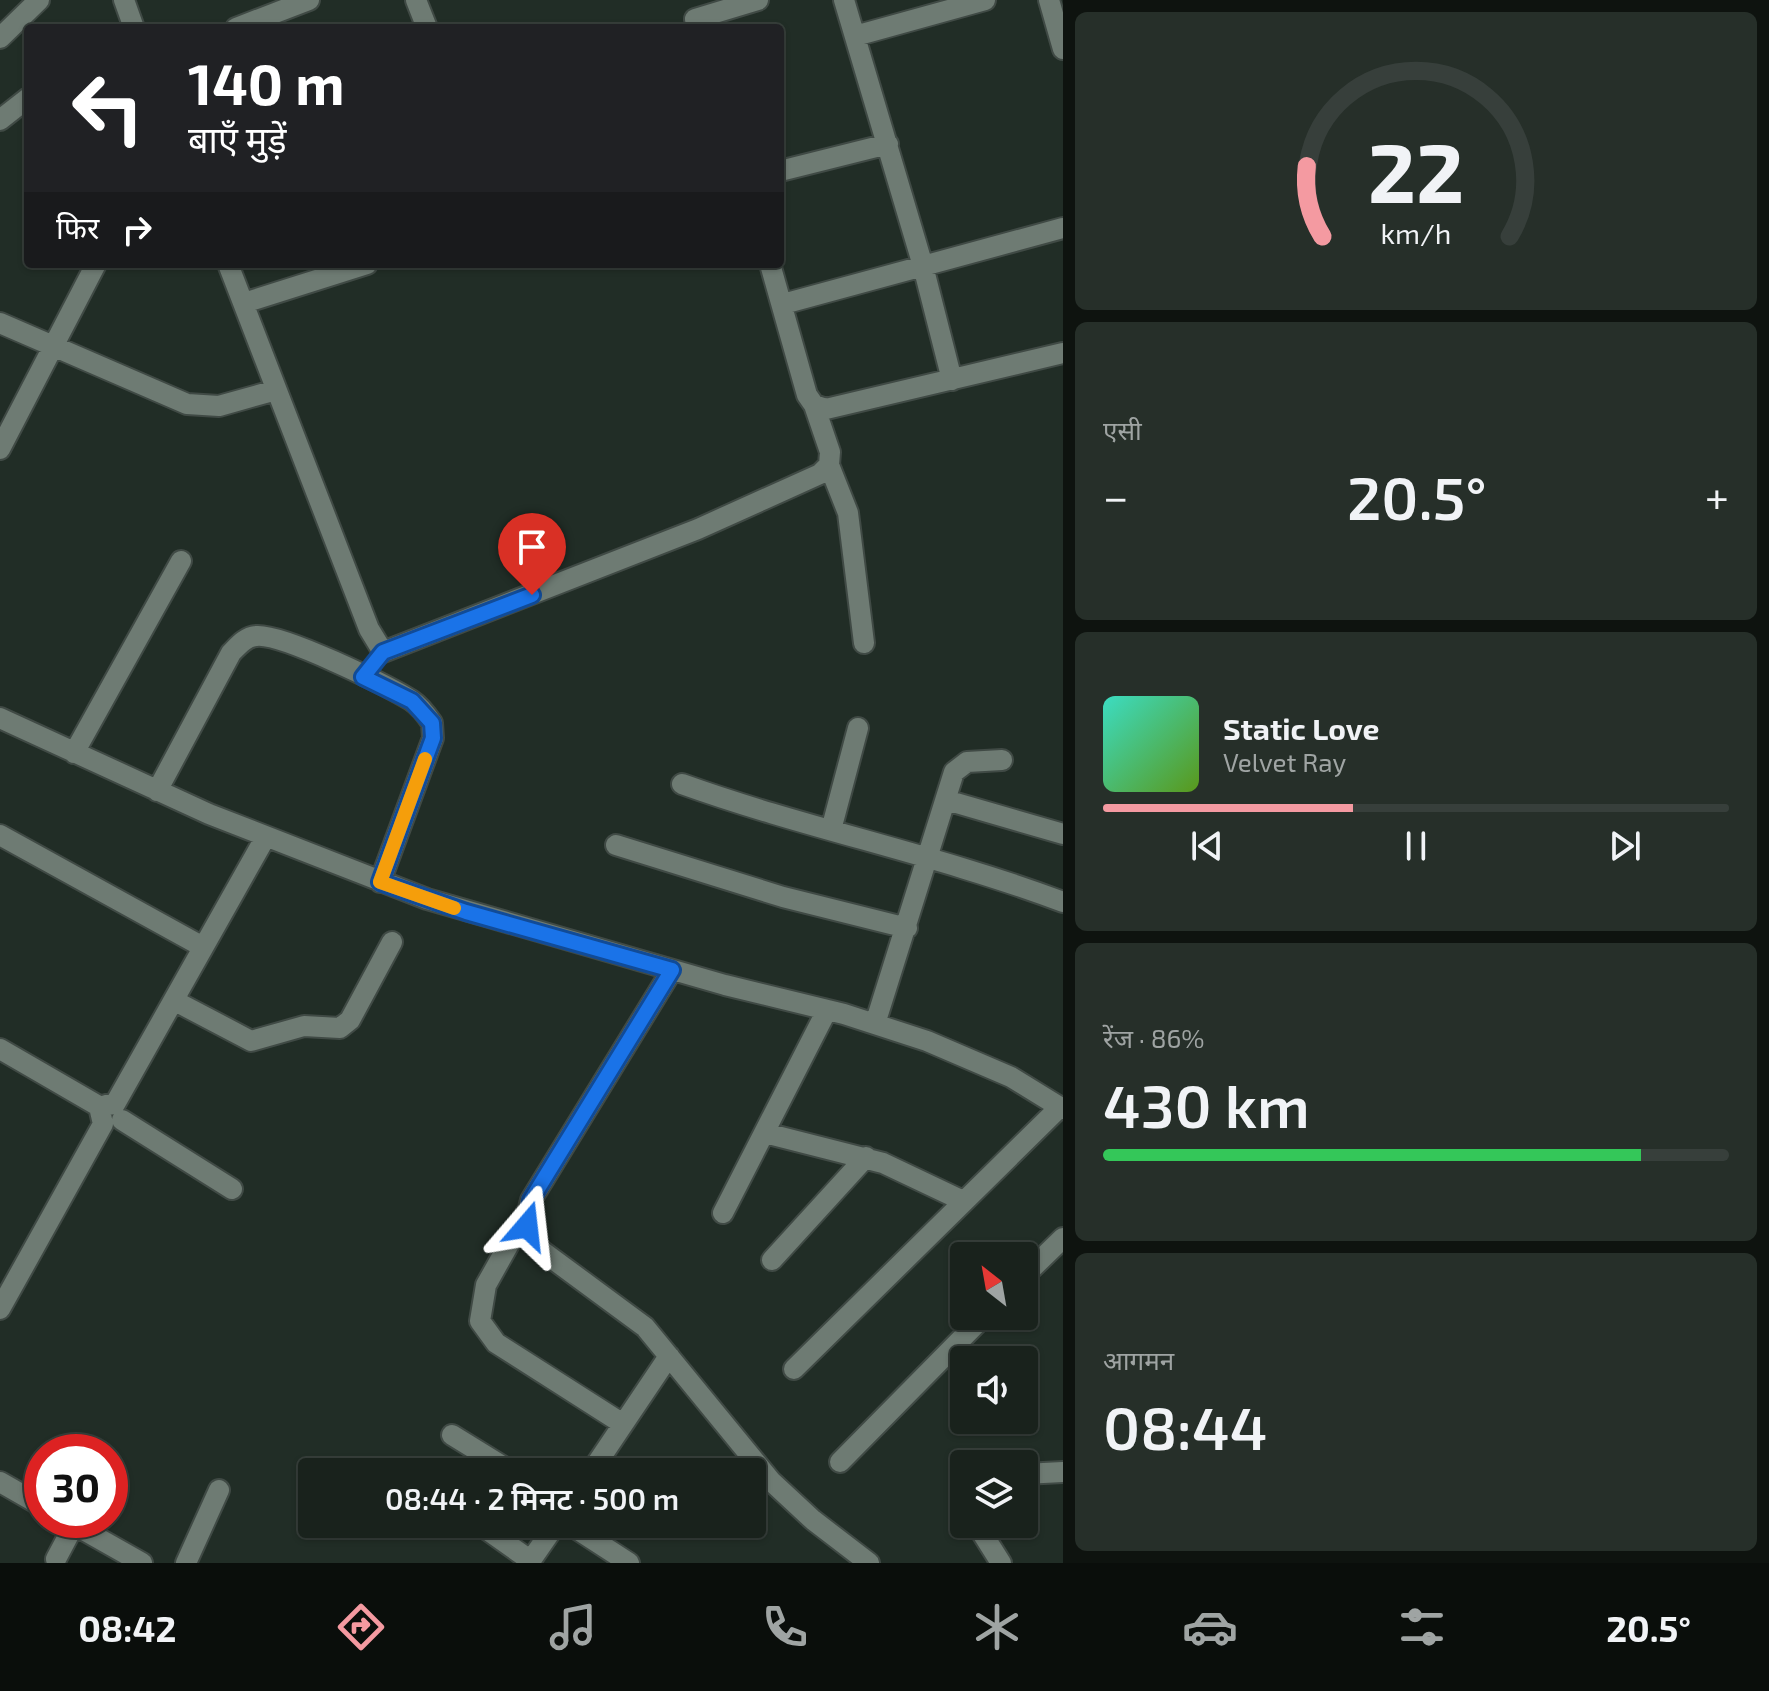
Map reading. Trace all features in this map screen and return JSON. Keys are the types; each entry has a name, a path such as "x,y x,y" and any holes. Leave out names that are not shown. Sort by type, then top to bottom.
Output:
{"street":[{"path":"0,38 39,0"},
{"path":"246,24 309,0"},
{"path":"416,0 425,24"},
{"path":"694,16 758,0"},
{"path":"844,0 923,266 952,380"},
{"path":"855,36 985,0"},
{"path":"1049,0 1063,49"},
{"path":"0,120 24,101"},
{"path":"784,170 888,144"},
{"path":"783,304 1063,228"},
{"path":"0,449 94,268"},
{"path":"230,268 369,629 383,652"},
{"path":"244,303 354,268"},
{"path":"771,268 807,395 814,405 830,452 829,465 848,513 864,643"},
{"path":"0,323 187,404 219,406 276,390"},
{"path":"814,405 839,408 1063,353"},
{"path":"363,677 383,652 698,529 820,474 829,465"},
{"path":"74,753 181,561"},
{"path":"157,791 231,653 243,641 255,636 271,637 412,701 432,723 433,738 380,882"},
{"path":"0,718 265,838 380,882 466,912 827,1010 927,1041 1011,1077 1062,1108 961,1200 794,1369"},
{"path":"831,830 858,728"},
{"path":"875,1024 929,861 954,772 961,764 1002,760"},
{"path":"682,784 765,814 831,830 1063,902"},
{"path":"946,800 1063,834"},
{"path":"0,835 203,947"},
{"path":"0,1309 265,838"},
{"path":"616,845 783,897 907,928"},
{"path":"175,1001 251,1041 304,1026 340,1028 350,1020 392,942"},
{"path":"623,1424 496,1343 480,1321 486,1285 531,1200 672,970"},
{"path":"723,1213 827,1010"},
{"path":"0,1049 232,1189"},
{"path":"765,1133 866,1157 961,1200"},
{"path":"772,1260 866,1157"},
{"path":"527,1212 527,1226 532,1240 542,1251 645,1327 771,1481 813,1520 869,1563"},
{"path":"1038,1262 1063,1238"},
{"path":"840,1462 970,1330"},
{"path":"600,1458 669,1356"},
{"path":"452,1435 489,1458"},
{"path":"1038,1473 1063,1472"},
{"path":"0,1482 24,1496"},
{"path":"186,1563 219,1490"},
{"path":"56,1559 64,1538"},
{"path":"98,1538 142,1563"},
{"path":"498,1538 530,1562 546,1538"},
{"path":"591,1538 629,1563"},
{"path":"985,1538 1001,1563"}],"slow traffic":[{"path":"425,759 380,882 454,908"}],"route":[{"path":"527,1226 531,1200 672,970 466,912 380,882 433,738 432,723 424,710 412,701 363,677 383,652 532,595"}]}
